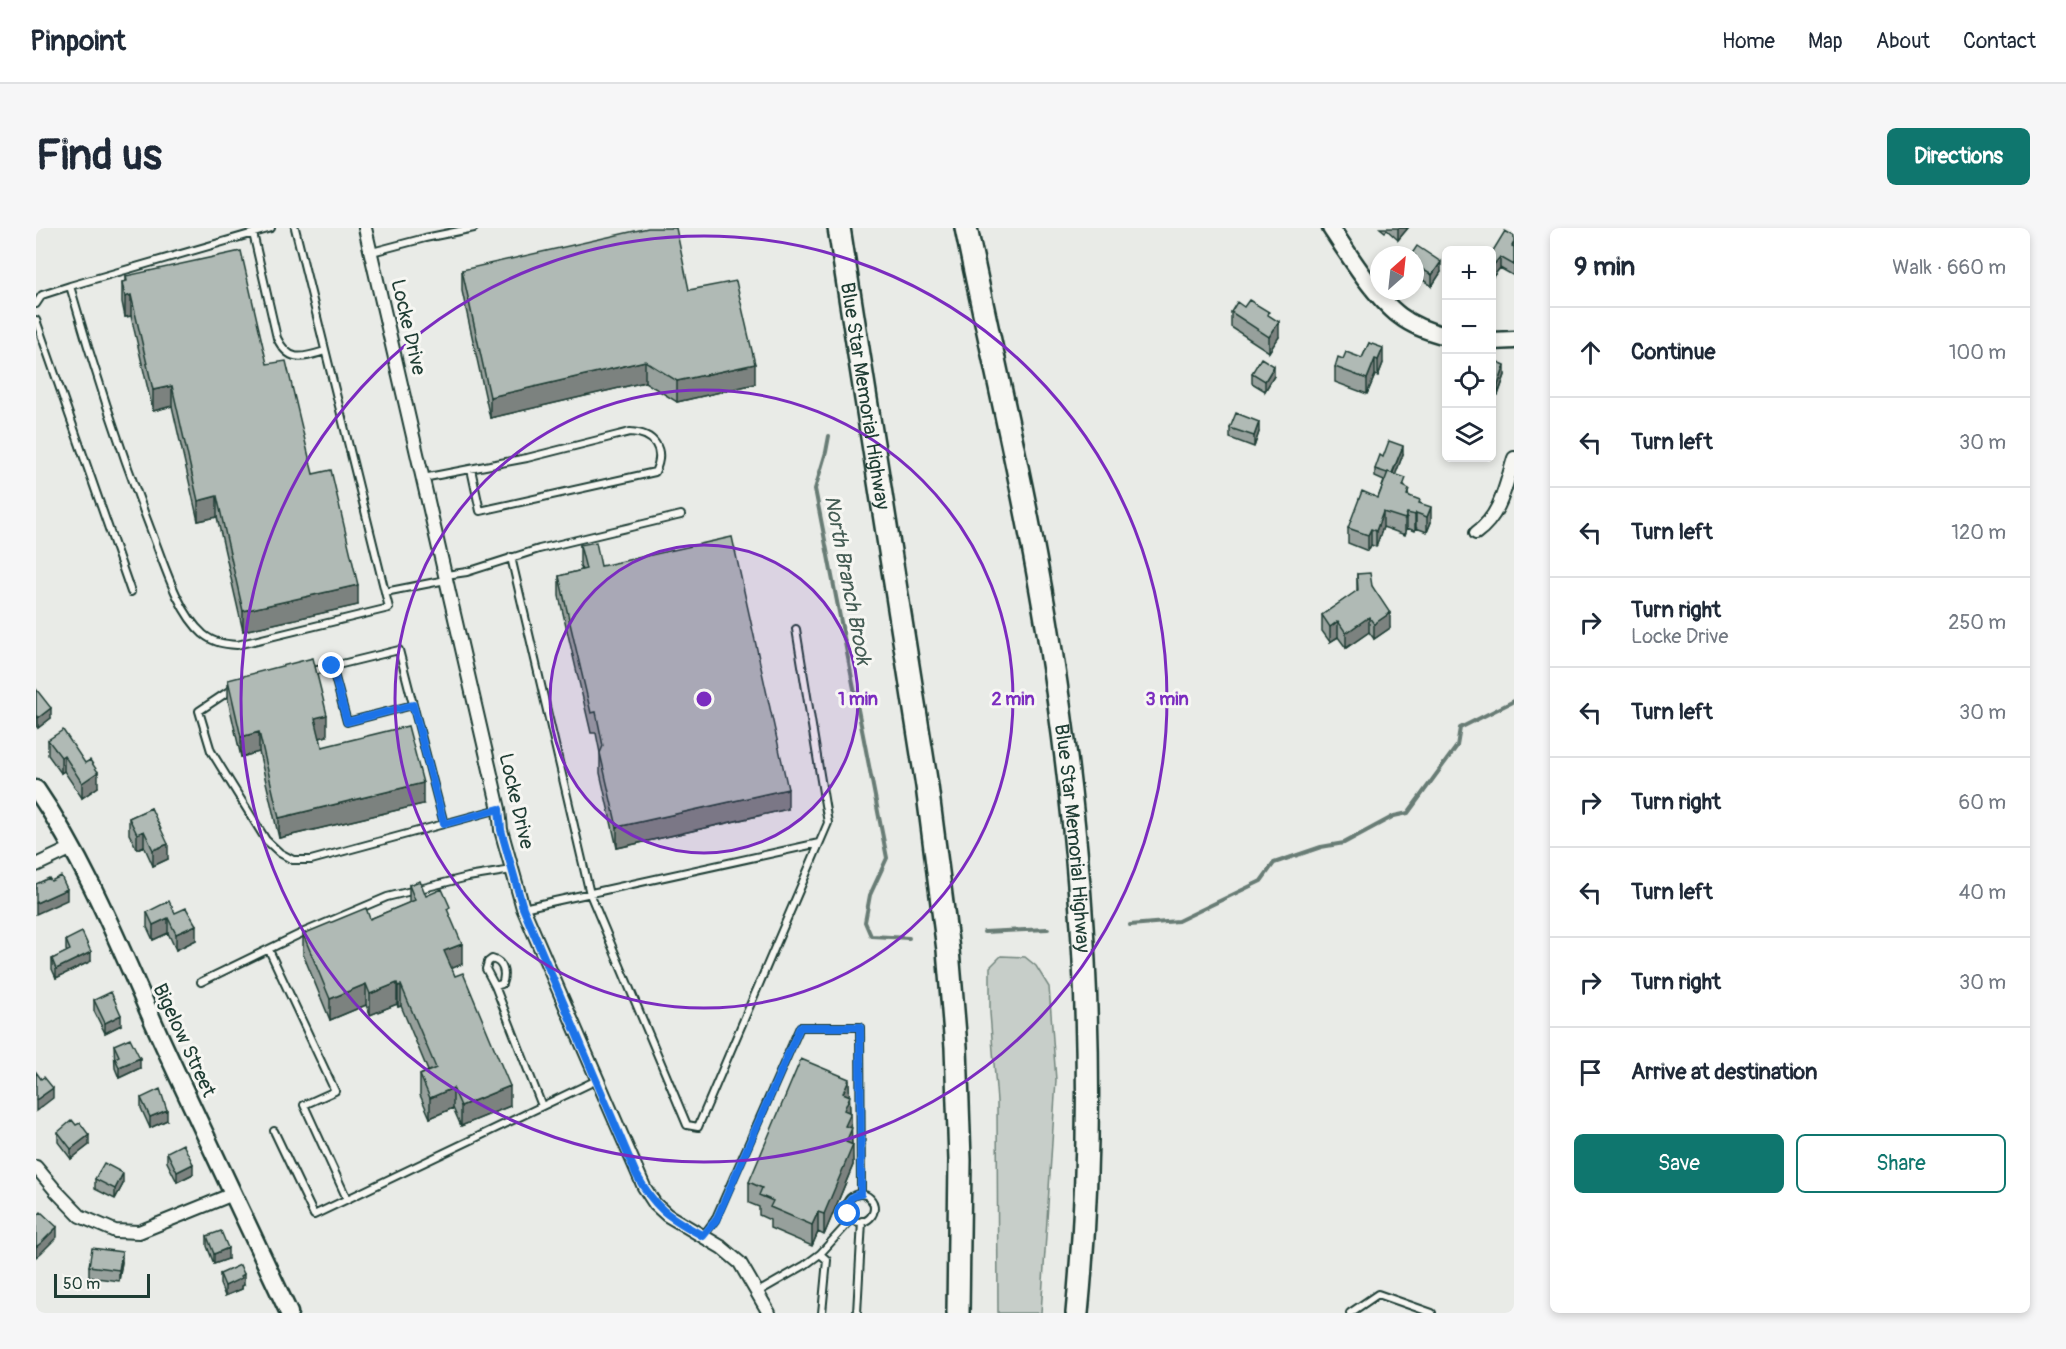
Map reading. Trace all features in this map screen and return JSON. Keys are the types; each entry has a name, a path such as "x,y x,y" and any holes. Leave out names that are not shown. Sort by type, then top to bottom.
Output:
{"highway":[{"name":"Blue Star Memorial Highway","path":"839,228 927,786 946,939 959,1106 961,1225 958,1313"},
{"name":"Blue Star Memorial Highway","path":"966,228 1042,595 1058,694 1077,864 1086,986 1088,1092 1085,1198 1077,1313"}],"street":[{"name":"Locke Drive","path":"365,228 499,809 501,830 523,908 636,1174 655,1204 667,1215 721,1247 740,1263 770,1313"},
{"path":"1331,228 1372,285 1399,315 1425,329 1442,335"},
{"path":"1496,340 1514,340"},
{"path":"1476,533 1496,514 1514,459"},
{"name":"Bigelow Street","path":"36,789 90,881 289,1313"},
{"path":"36,865 72,848"},
{"path":"37,1169 80,1215 115,1231 139,1232 233,1194"}],"lane":[{"path":"36,304 42,295 272,228"},
{"path":"70,286 96,376 126,465 166,569 187,615 204,634 219,644 237,645 389,608 295,228"},
{"path":"372,252 474,228"},
{"path":"253,233 277,338 282,348 290,355 297,357 325,351"},
{"path":"36,320 131,592"},
{"path":"423,478 527,458 630,432 642,432 650,436 659,454 655,472 480,511 471,469"},
{"path":"385,592 446,578 511,557 681,515"},
{"path":"511,557 590,894 687,1125 698,1127 828,823 795,629"},
{"path":"298,674 399,650 444,824"},
{"path":"332,666 347,722 413,705"},
{"path":"241,688 230,691 199,711 211,751 266,840 280,853 293,860 311,860 499,809"},
{"path":"523,908 819,843"},
{"path":"201,982 304,932 387,897 468,877 512,869"},
{"path":"269,950 334,1091 304,1105 346,1199"},
{"path":"495,986 542,1106"},
{"path":"703,1236 716,1220 800,1027 860,1027 861,1194"},
{"path":"274,1131 314,1215 597,1080"},
{"path":"861,1194 870,1198 874,1206 872,1215 862,1221 852,1219 848,1214 847,1204 852,1197 861,1194"},
{"path":"758,1292 806,1265 820,1254 852,1219"},
{"path":"857,1313 862,1221"},
{"path":"820,1254 827,1260 822,1313"},
{"path":"1350,1313 1378,1294 1432,1313"}],"shaded area":[{"path":"1001,956 1025,957 1036,966 1049,987 1056,1080 1041,1313 998,1313 997,1101 990,1013 990,967"}],"building":[{"path":"648,228 676,228 689,290 736,281 755,364 677,381 645,361 490,397 462,270"},
{"path":"1505,231 1514,236 1512,246 1514,247 1514,265 1500,257 1496,262 1496,246"},
{"path":"241,251 267,364 286,361 313,474 331,470 358,585 243,611 217,496 198,501 172,386 153,390 131,295 125,297 122,282 127,281 126,276"},
{"path":"1424,251 1441,262 1432,275 1424,270"},
{"path":"1249,300 1269,312 1268,315 1279,322 1269,337 1231,312 1237,302 1244,307"},
{"path":"1369,343 1383,348 1378,360 1375,359 1367,379 1335,367 1338,357 1343,359 1346,352 1362,358"},
{"path":"1261,358 1274,366 1265,381 1252,373"},
{"path":"1496,361 1505,365 1498,385 1496,384"},
{"path":"1236,413 1259,422 1254,436 1230,428"},
{"path":"1389,441 1403,446 1392,473 1375,469"},
{"path":"1388,472 1406,478 1403,486 1409,489 1407,495 1431,507 1427,517 1407,513 1405,519 1383,512 1376,531 1371,529 1368,535 1348,528 1362,491 1378,498"},
{"path":"732,537 788,789 617,827 600,753 603,746 596,712 591,713 559,576 586,569 580,545 596,542 601,566"},
{"path":"1370,573 1372,586 1390,613 1374,624 1369,617 1346,633 1338,621 1330,627 1322,615 1358,590 1357,574"},
{"path":"313,658 327,715 315,718 322,747 408,726 423,783 279,818 259,732 241,737 228,680"},
{"path":"36,689 51,708 38,718 36,715"},
{"path":"63,730 85,763 90,760 98,772 82,783 64,755 61,757 48,740"},
{"path":"151,808 168,844 153,850 144,831 137,834 129,818"},
{"path":"61,876 67,889 36,903 36,884"},
{"path":"420,881 426,896 442,889 450,907 447,909 462,944 444,951 455,976 463,973 510,1086 461,1106 453,1088 430,1098 420,1075 436,1068 401,985 398,986 397,983 370,994 366,984 330,999 303,934 366,908 370,919 415,900 409,885"},
{"path":"169,901 175,913 186,908 196,925 176,934 168,918 153,925 147,912"},
{"path":"82,932 91,952 56,969 52,959 70,950 66,940"},
{"path":"111,992 121,1015 105,1023 94,1000"},
{"path":"130,1038 140,1058 119,1067 115,1058 119,1056 114,1045"},
{"path":"801,1059 849,1079 843,1093 850,1096 844,1110 851,1113 845,1126 852,1128 846,1142 853,1145 824,1214 818,1212 812,1225 770,1207 773,1201 759,1195 762,1188 749,1182"},
{"path":"36,1072 41,1079 44,1077 53,1088 36,1100"},
{"path":"160,1089 167,1110 150,1117 141,1098"},
{"path":"72,1120 76,1125 80,1123 89,1135 71,1149 58,1132"},
{"path":"183,1144 193,1164 177,1172 167,1152"},
{"path":"104,1163 123,1173 115,1189 95,1179"},
{"path":"41,1212 57,1227 36,1247 36,1217"},
{"path":"221,1231 228,1248 214,1254 207,1236"},
{"path":"92,1248 122,1252 119,1270 89,1266"},
{"path":"240,1265 244,1274 242,1278 225,1286 220,1274"}],"waterway":[{"name":"North Branch Brook","path":"829,436 815,489 887,858 870,895 865,922 871,936 909,938"},
{"name":"North Branch Brook","path":"1130,925 1178,921 1261,881 1274,863 1321,847 1344,843 1394,816 1408,813 1457,746 1460,728 1514,701"},
{"name":"North Branch Brook","path":"984,932 1048,929"}],"route":[{"path":"332,666 347,722 413,705 444,824 499,809 501,830 523,908 541,952 636,1174 655,1204 667,1215 703,1236 716,1220 800,1027 860,1027 861,1194 856,1194 849,1200 848,1214"}]}
